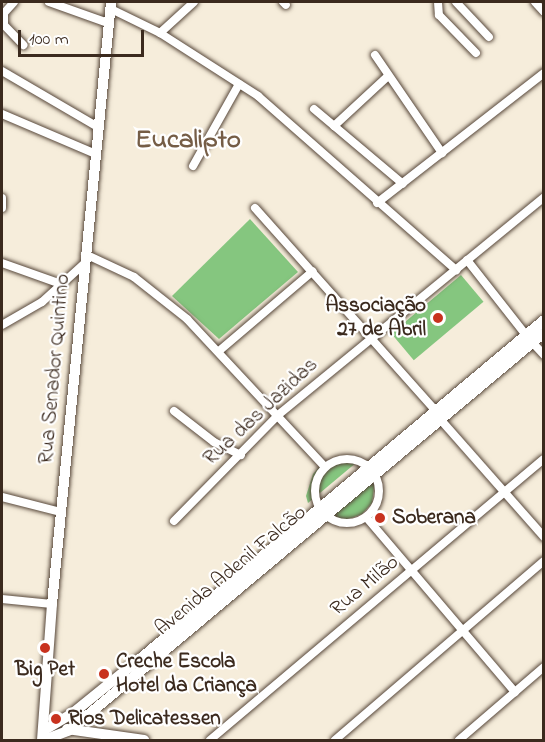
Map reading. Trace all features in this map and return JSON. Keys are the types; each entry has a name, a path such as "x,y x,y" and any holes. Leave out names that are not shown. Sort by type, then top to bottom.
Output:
{"street":[{"path":"14,2 4,13 4,26 22,45"},
{"path":"49,2 108,23"},
{"path":"160,33 194,2"},
{"path":"438,2 439,15 476,53"},
{"path":"456,2 489,37"},
{"path":"535,2 543,12"},
{"path":"111,5 160,33 272,106 377,203 456,270"},
{"name":"Rua Senador Quintino","path":"43,737 52,604 111,5"},
{"path":"375,55 442,153"},
{"path":"2,71 98,127"},
{"path":"377,203 543,73"},
{"path":"334,126 388,76"},
{"path":"192,166 239,84"},
{"path":"314,109 402,184"},
{"path":"2,114 96,154"},
{"name":"Rua das Jazidas","path":"174,521 278,415 543,196"},
{"path":"255,208 313,271 543,537"},
{"path":"2,325 25,315 61,284 85,258 150,287 219,351 325,466 347,458 372,470 378,502 366,517 515,692"},
{"path":"467,260 543,355"},
{"path":"2,263 61,284"},
{"path":"219,351 313,271"},
{"name":"Avenida Adenil Falcão","path":"265,562 320,507 372,470 529,338 543,320"},
{"name":"Avenida Adenil Falcão","path":"529,338 543,333"},
{"path":"174,411 214,442 241,455"},
{"name":"Rua Milão","path":"210,741 543,459"},
{"name":"Avenida Adenil Falcão","path":"320,507 315,486 325,466"},
{"name":"Avenida Adenil Falcão","path":"43,737 70,730 144,663 265,562 328,516 372,470"},
{"path":"2,497 61,512"},
{"path":"320,507 328,516"},
{"name":"Avenida Adenil Falcão","path":"328,516 347,523 366,517"},
{"path":"335,741 543,561"},
{"path":"2,598 52,604"},
{"name":"Avenida Adenil Falcão","path":"43,737 57,724 144,663"},
{"path":"459,741 543,667"},
{"path":"93,711 94,726 140,740"},
{"path":"57,724 70,730 140,740"}],"green space":[{"path":"250,219 298,272 219,339 172,296"},
{"name":"Associação 27 de Abril","path":"461,275 483,302 414,360 391,333"},
{"path":"337,461 357,462 308,503 306,496 313,474 321,465"},
{"path":"375,480 372,503 362,514 338,523 325,522"}],"place":[{"name":"Associação 27 de Abril","path":"438,318"},
{"name":"Soberana","path":"380,518"},
{"name":"Big Pet","path":"45,648"},
{"name":"Creche Escola Hotel da Criança","path":"104,674"},
{"name":"Rios Delicatessen","path":"56,719"}],"district":[{"name":"Eucalipto","path":"188,141"}]}
